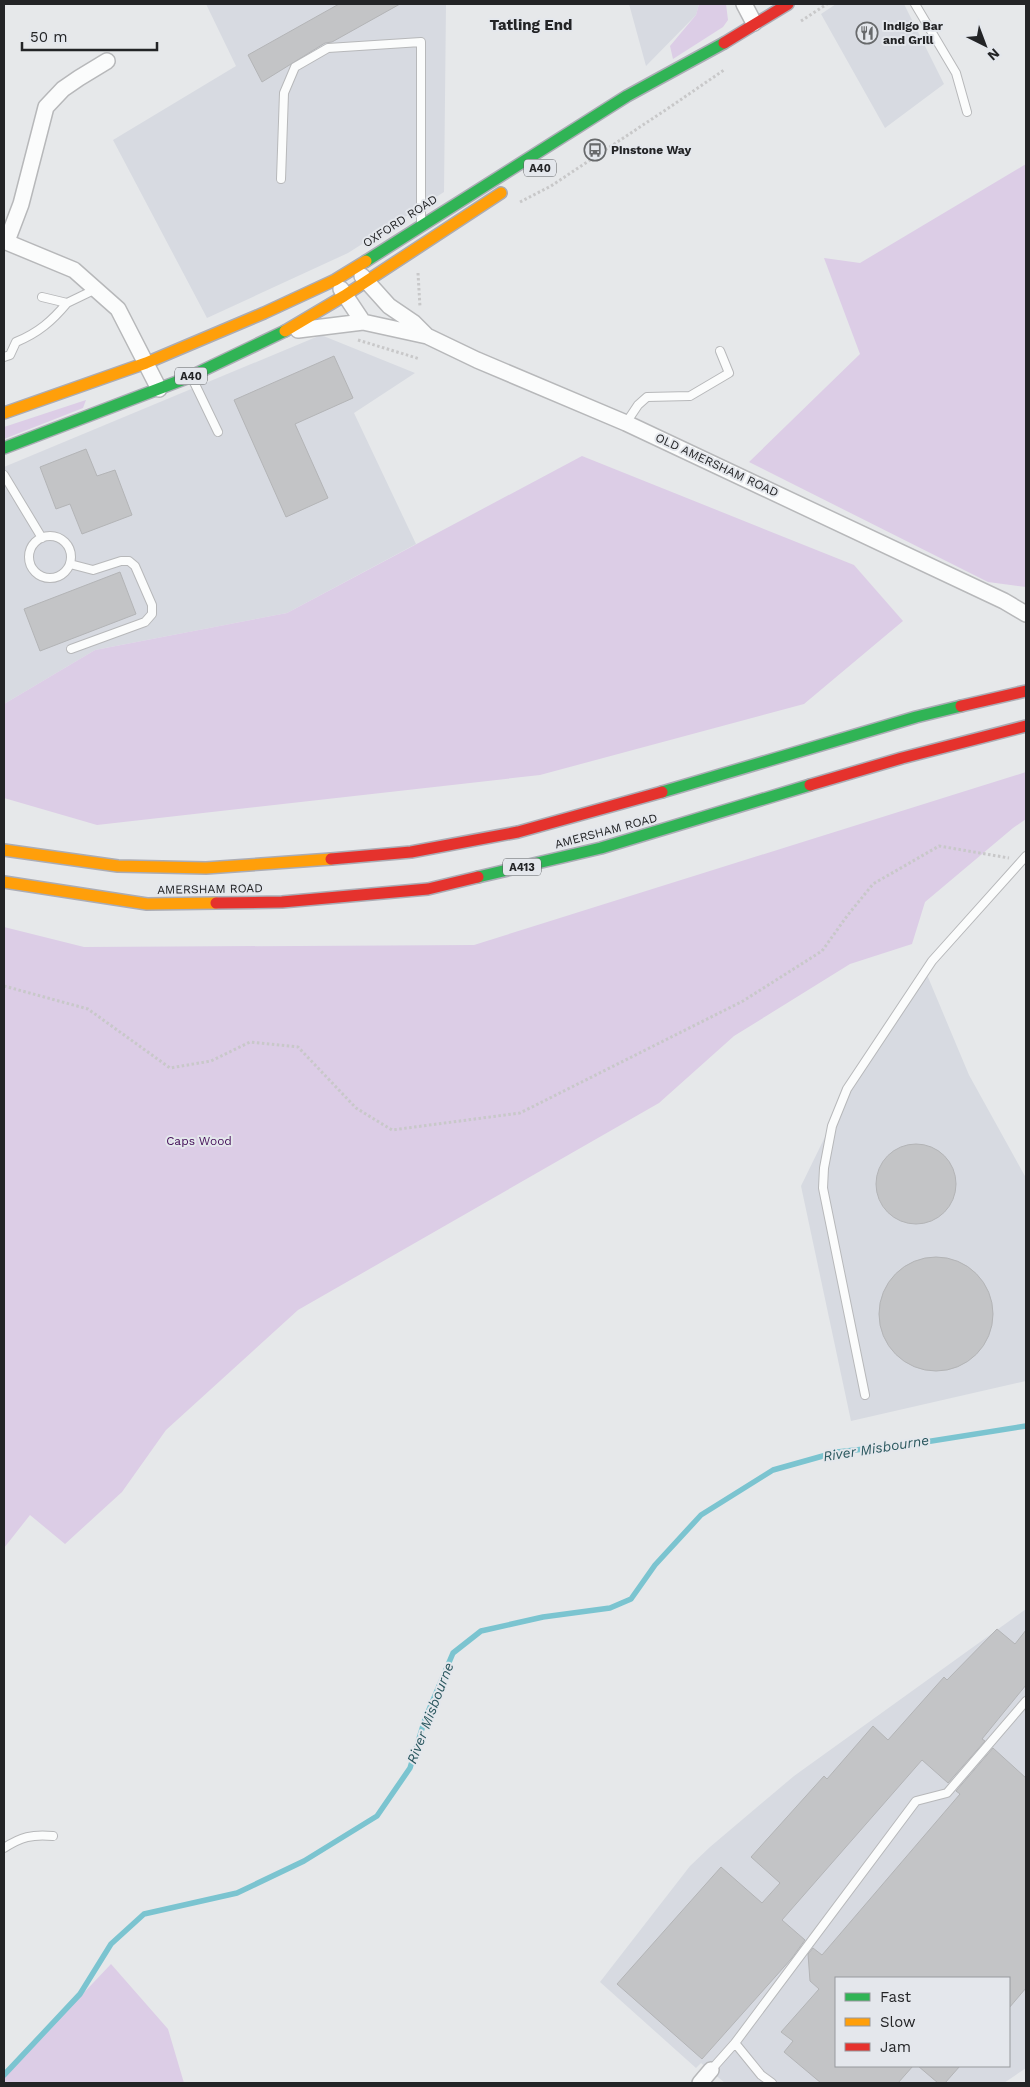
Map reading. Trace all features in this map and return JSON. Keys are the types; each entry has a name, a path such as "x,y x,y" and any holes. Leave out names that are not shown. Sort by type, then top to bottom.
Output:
{"main road":[{"name":"OXFORD ROAD","path":"4,413 146,363 264,313 334,280 627,96 712,51 754,23 788,4"},
{"name":"A40","path":"644,100 712,51"},
{"name":"A40","path":"4,448 159,389 248,351 346,295 513,186"},
{"path":"4,850 118,866 206,868 278,864 411,852 518,832 631,802 916,717 1026,691"},
{"name":"AMERSHAM ROAD","path":"4,882 147,904 282,902 428,889 601,848 902,758 1026,726"}],"street":[{"path":"744,4 754,23"},
{"path":"107,61 64,89 46,107 22,204 5,241 74,270 118,309 159,389"},
{"name":"OLD AMERSHAM ROAD","path":"355,267 389,306 414,323 427,336"},
{"path":"334,280 363,322"},
{"name":"OLD AMERSHAM ROAD","path":"283,331 363,322 427,336 478,360 626,423 1004,601 1026,614"},
{"name":"OLD AMERSHAM ROAD","path":"1004,601 1026,604"},
{"path":"700,2083 711,2070"}],"lane":[{"path":"916,4 956,73 967,112"},
{"path":"281,179 284,93 295,67 328,48 421,42 421,224"},
{"path":"4,357 10,355 16,342 31,336 47,325 67,303 96,289"},
{"path":"42,297 67,303"},
{"path":"626,423 638,405 647,397 690,396 729,373 720,351"},
{"path":"191,376 218,432"},
{"path":"4,475 42,538"},
{"path":"50,536 63,540 70,550 70,564 67,571 55,578 48,578 35,572 29,559 32,546 42,538 50,536"},
{"path":"70,564 93,570 121,561 129,562 135,566 152,605 152,614 145,622 71,649"},
{"path":"865,1395 823,1188 824,1168 832,1126 847,1090 932,961 1024,858"},
{"path":"711,2070 916,1801 946,1793 1026,1700"},
{"path":"4,1848 16,1840 36,1834 53,1836"},
{"path":"734,2042 761,2074 772,2083"}],"path":[{"path":"798,23 827,4"},
{"path":"513,206 552,186 670,108 726,68"},
{"path":"414,323 420,312 418,264"},
{"path":"4,986 88,1009 170,1068 210,1061 250,1042 298,1047 356,1108 392,1130 520,1113 743,1002 822,951 873,884 939,846 1024,858"}],"shaded area":[{"path":"206,4 446,4 444,192 348,253 207,318 113,140 236,66"},
{"path":"629,4 699,4 696,15 646,66"},
{"path":"836,4 904,4 944,84 885,128 821,14"},
{"path":"321,335 415,373 354,413 416,544 287,613 95,650 4,704 4,467"},
{"path":"925,970 969,1075 1026,1178 1026,1381 851,1421 801,1186 842,1102"},
{"path":"1026,1609 1026,2068 1004,2083 725,2083 701,2063 696,2068 600,1982 690,1866 794,1776"}],"green space":[{"path":"699,4 726,4 728,20 723,27 673,59 670,46 696,15"},
{"path":"1026,164 1026,587 988,582 749,462 860,354 824,258 860,263"},
{"path":"86,400 83,408 4,439 4,427"},
{"path":"582,456 854,565 903,621 804,704 540,775 97,825 4,798 4,704 95,650 287,613"},
{"name":"Caps Wood","path":"1026,772 1026,819 925,902 912,944 850,964 734,1036 659,1103 298,1310 166,1430 122,1492 65,1544 30,1515 4,1548 4,927 84,947 474,945"},
{"path":"111,1964 168,2029 184,2083 4,2083 4,2077"}],"building":[{"path":"339,4 400,4 332,42 325,43 262,82 248,55"},
{"path":"334,356 353,398 295,424 328,498 286,517 234,400"},
{"path":"86,449 97,476 115,470 132,515 82,534 70,504 56,509 40,467"},
{"path":"120,572 136,614 40,651 24,609"},
{"path":"916,1144 931,1147 944,1156 953,1169 956,1184 953,1199 944,1212 931,1221 916,1224 901,1221 888,1212 879,1199 876,1184 879,1169 888,1156 901,1147"},
{"path":"936,1257 958,1261 977,1273 989,1292 993,1314 989,1336 977,1355 958,1367 936,1371 914,1367 895,1355 883,1336 879,1314 883,1292 895,1273 914,1261"},
{"path":"997,1629 1015,1644 1026,1630 1026,1685 982,1739 985,1741 948,1783 922,1760 782,1920 805,1940 792,1958 702,2059 617,1984 721,1867 762,1903 780,1883 751,1857 824,1776 827,1779 873,1726 888,1740 944,1677 947,1680"},
{"path":"993,1748 1026,1778 1026,1988 1010,2007 1010,1977 835,1977 835,2067 912,2067 898,2083 821,2083 784,2052 793,2041 781,2032 819,1989 810,1981 808,1954 813,1948 822,1955 960,1794 956,1791"},
{"path":"919,2067 959,2067 945,2083 938,2083"}],"waterway":[{"name":"River Misbourne","path":"4,2075 80,1994 111,1944 144,1914 237,1893 304,1861 377,1816 410,1768 425,1719 453,1653 481,1631 543,1617 610,1608 631,1599 655,1565 701,1515 773,1470 837,1452 919,1443 1026,1426"}],"traffic: fast":[{"path":"366,261 627,96 724,43"},
{"path":"4,448 187,378 285,331"},
{"path":"662,792 916,717 961,706"},
{"path":"478,877 601,848 810,785"}],"traffic: slow":[{"path":"285,331 344,296 501,193"},
{"path":"4,413 146,363 264,313 335,280 366,261"},
{"path":"4,850 118,866 206,868 331,859"},
{"path":"4,882 147,904 216,903"}],"traffic: jam":[{"path":"724,43 788,4"},
{"path":"961,706 1026,691"},
{"path":"810,785 902,758 1026,726"},
{"path":"331,859 411,852 518,832 662,792"},
{"path":"216,903 282,902 428,889 478,877"}],"place":[{"name":"Indigo Bar and Grill","path":"867,33"},
{"name":"Pinstone Way","path":"595,150"}],"district":[{"name":"Tatling End","path":"531,25"}]}
